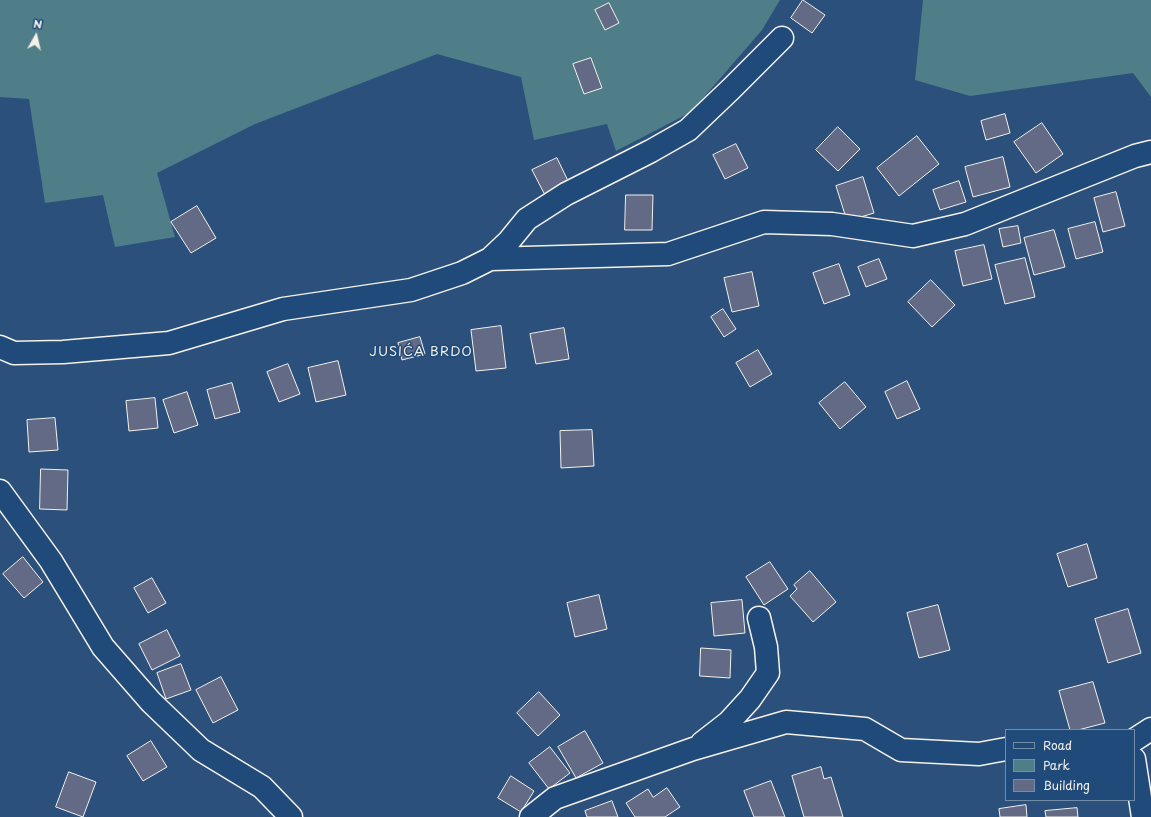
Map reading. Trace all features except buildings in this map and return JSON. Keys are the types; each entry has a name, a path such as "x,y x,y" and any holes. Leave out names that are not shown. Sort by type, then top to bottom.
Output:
{"street":[{"path":"0,347 14,353 56,353 169,343 283,309 411,290 462,273 490,259 509,241 528,219 566,194 651,151 688,130 782,38"},
{"path":"490,259 668,254 764,222 832,224 913,236 965,224 1135,156 1151,152"},
{"path":"0,491 51,562 103,647 151,702 201,750 262,787 291,817"},
{"path":"694,749 729,722 750,699 768,673 766,647 759,618"},
{"path":"532,817 555,798 694,749 786,722 866,729 901,750 979,754 1005,749"},
{"path":"1135,739 1151,729"},
{"path":"1135,765 1143,817"}],"green space":[{"path":"0,0 780,0 762,30 691,112 616,151 607,124 534,140 521,77 437,54 255,124 157,173 175,237 115,247 103,195 45,203 29,99 0,97"},
{"path":"923,0 1151,0 1151,97 1133,73 970,96 915,80"}],"district":[{"name":"JUSIĆA BRDO","path":"421,352"}]}
